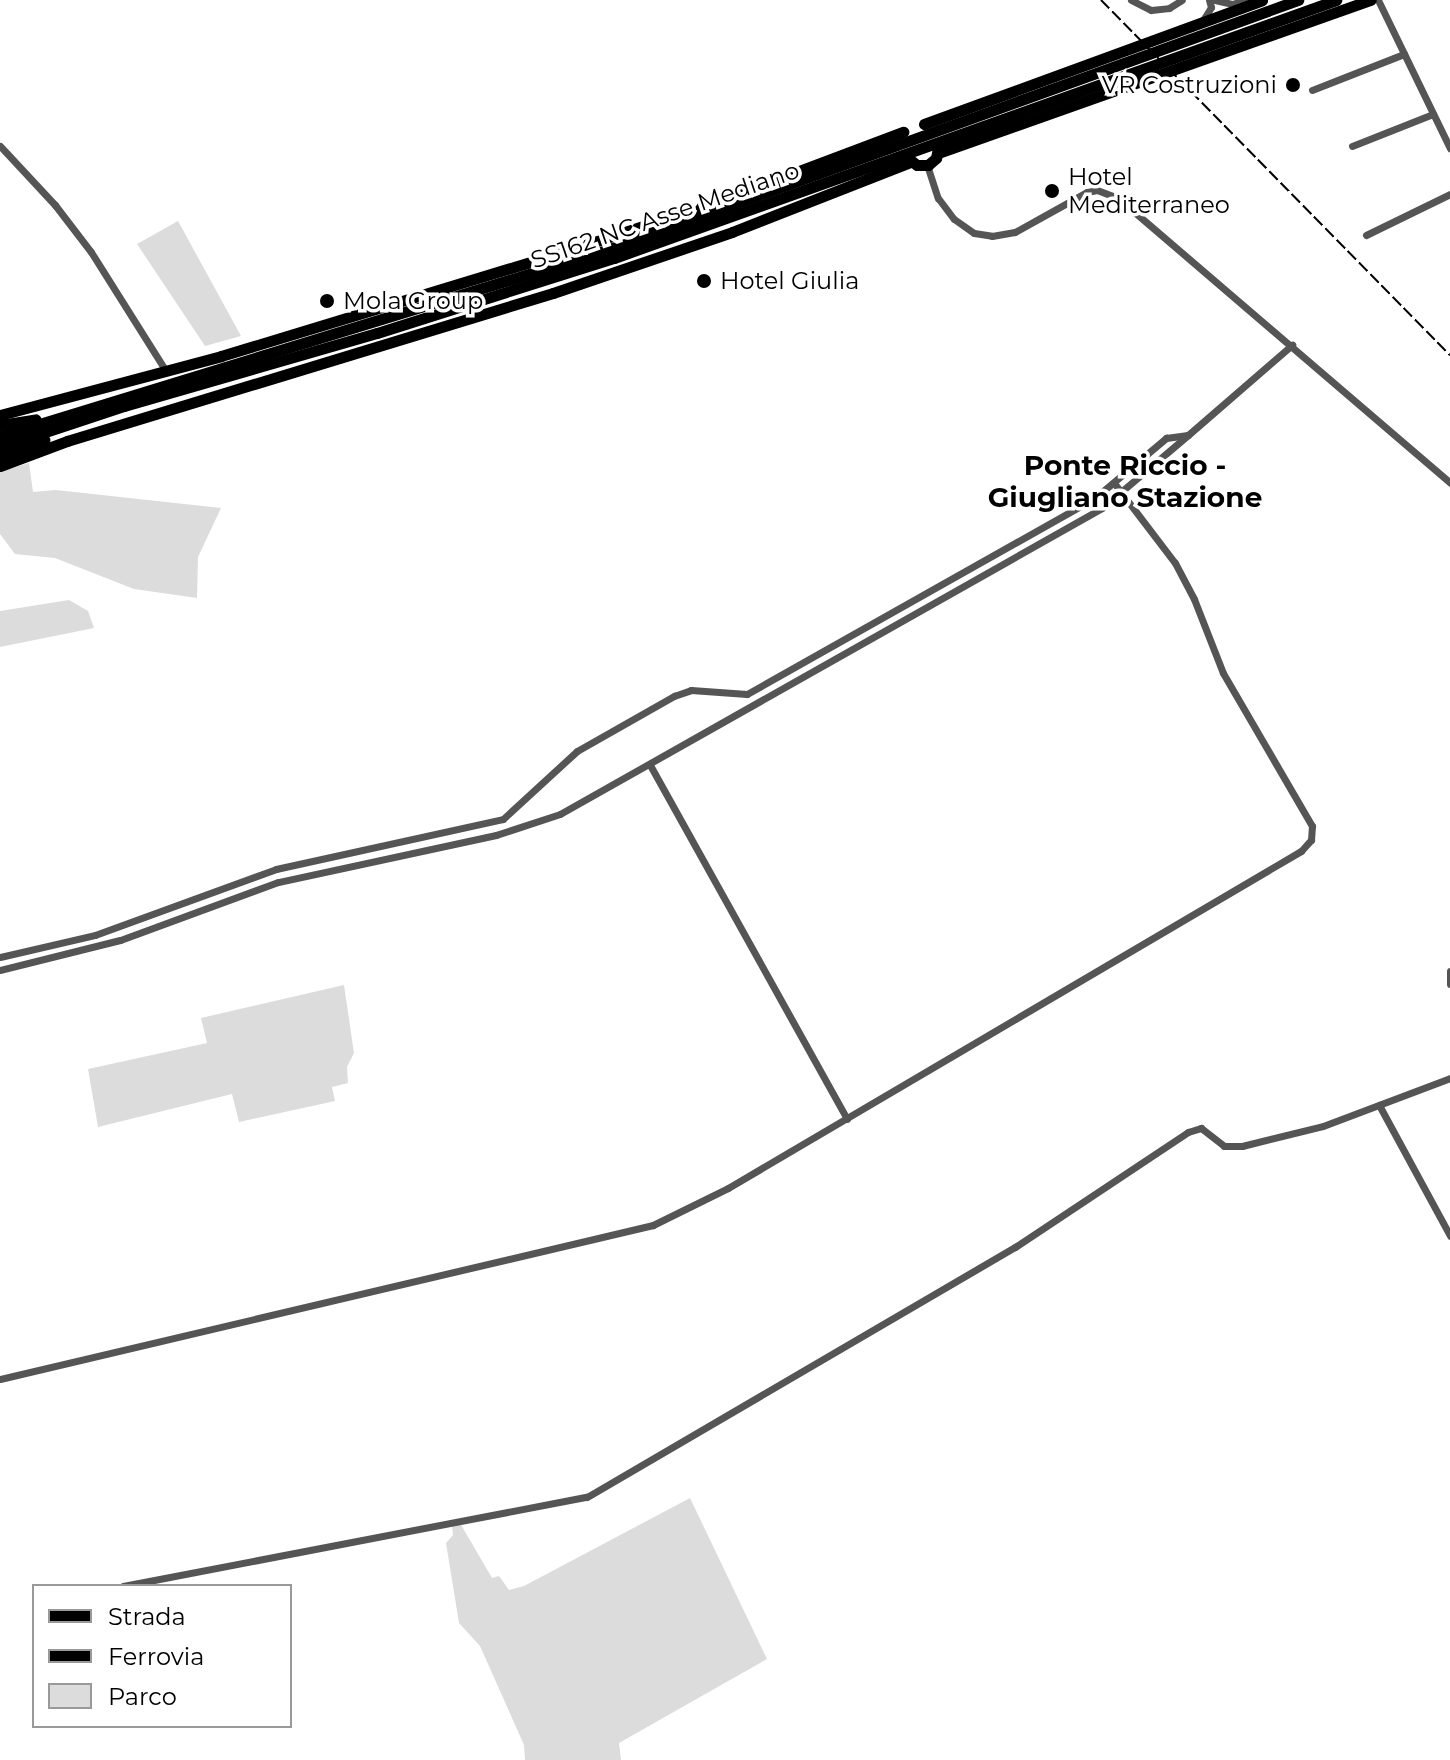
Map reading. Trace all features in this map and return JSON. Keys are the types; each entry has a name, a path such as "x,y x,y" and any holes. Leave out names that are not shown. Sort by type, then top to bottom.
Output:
{"main road":[{"path":"0,415 166,371 570,250 719,201 902,135 910,124 926,125 1034,81 1262,0"},
{"name":"SS162 NC Asse Mediano","path":"1198,48 1298,0"},
{"name":"SS162 NC Asse Mediano","path":"0,447 124,406 407,324 1336,0"},
{"path":"0,466 67,441 553,293 732,232 910,160 927,165 938,150 1046,114 1198,48 1371,0"},
{"name":"SS162 NC Asse Mediano","path":"0,436 60,415 612,254"},
{"path":"0,458 124,406"},
{"path":"0,425 60,415"}],"street":[{"path":"1131,0 1151,10 1169,8 1182,0"},
{"path":"1203,20 1212,0 1232,4 1246,0"},
{"path":"1378,0 1450,148"},
{"path":"1312,90 1404,54"},
{"path":"1352,146 1433,114"},
{"path":"0,146 55,205 91,252 166,371"},
{"path":"927,165 938,198 954,219 974,233 992,236 1015,232 1087,192 1097,190 1118,198 1450,483"},
{"path":"1366,235 1450,194"},
{"path":"0,970 109,944 278,882 517,829 560,814 1123,494 1292,345"},
{"path":"0,957 106,932 276,869 495,822 508,815 560,763 577,751 674,696 691,690 747,694 1096,497 1166,438 1188,435"},
{"path":"0,1379 653,1225 715,1195 847,1119 1301,851 1311,840 1312,826 1223,673 1194,599 1175,563 1114,483"},
{"path":"650,765 758,966 847,1119"},
{"path":"1450,971 1450,984"},
{"path":"133,1584 587,1497 1015,1247 1188,1132 1201,1128 1230,1148 1323,1126 1450,1078"},
{"path":"1379,1105 1450,1236"}],"green space":[{"path":"178,221 241,336 205,346 137,244"},
{"path":"29,463 33,492 56,490 221,508 198,557 197,598 134,589 55,558 15,554 0,534 0,472"},
{"path":"69,600 88,611 94,628 0,647 0,611"},
{"path":"344,985 354,1053 347,1067 348,1083 332,1087 335,1101 239,1122 232,1094 98,1127 88,1069 207,1043 201,1018"},
{"path":"690,1498 767,1659 619,1743 621,1760 525,1760 524,1745 480,1646 459,1623 446,1543 453,1535 452,1526 460,1523 492,1578 499,1576 509,1590 524,1586"}],"railway":[{"path":"1101,0 1450,355"}],"place":[{"name":"VR Costruzioni","path":"1293,85"},
{"name":"Hotel Mediterraneo","path":"1052,191"},
{"name":"Hotel Giulia","path":"704,281"},
{"name":"Mola Group","path":"327,301"}],"district":[{"name":"Ponte Riccio - Giugliano Stazione","path":"1125,481"}]}
